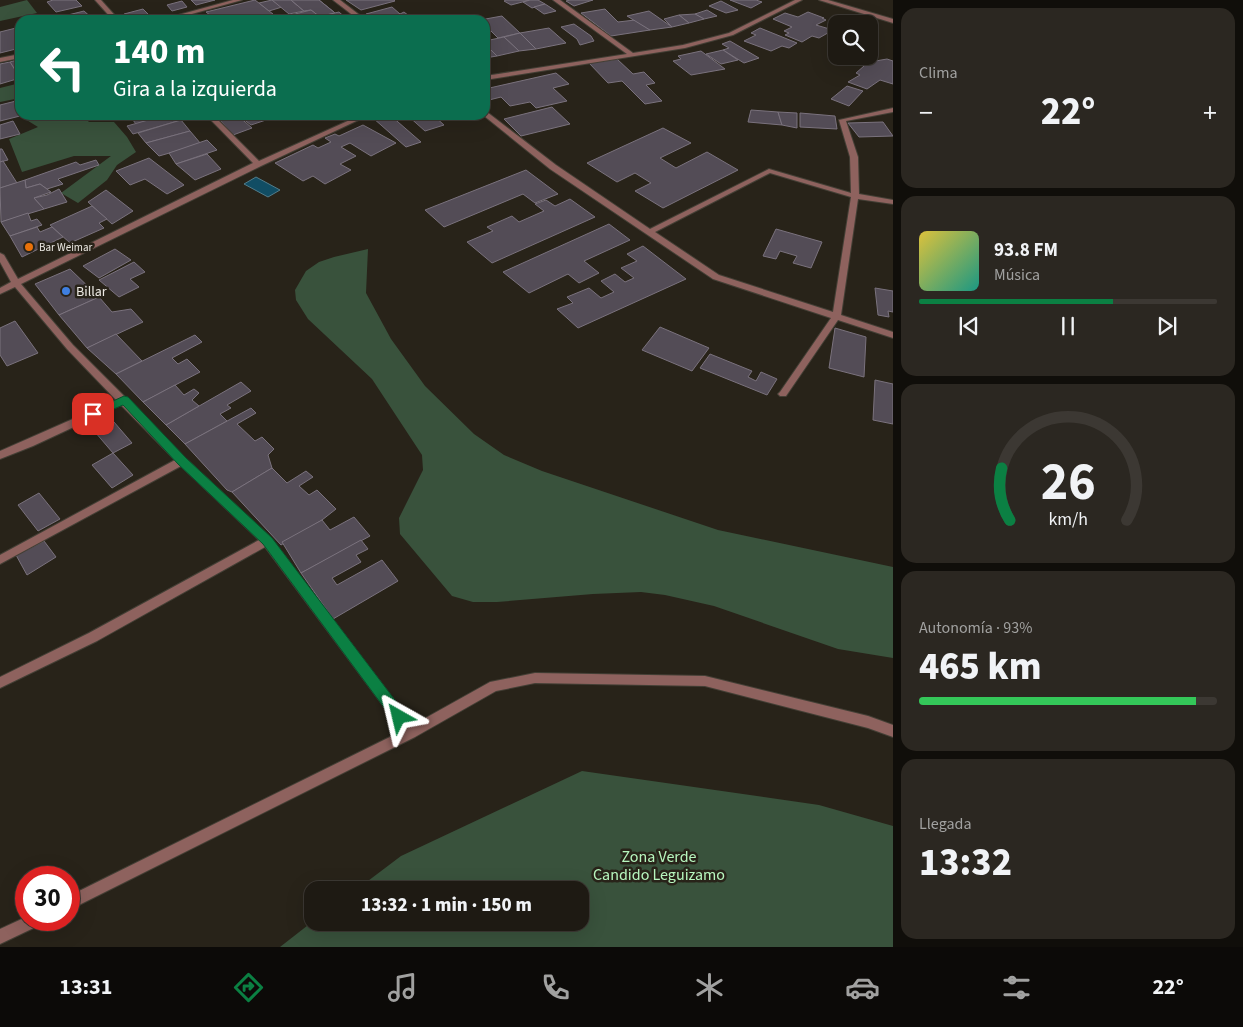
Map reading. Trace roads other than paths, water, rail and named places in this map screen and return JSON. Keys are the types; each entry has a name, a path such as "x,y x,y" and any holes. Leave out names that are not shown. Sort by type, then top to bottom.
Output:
{"street":[{"path":"98,0 112,15"},
{"path":"182,15 239,0"},
{"path":"336,0 356,15"},
{"path":"556,0 631,54"},
{"path":"490,77 683,47 731,34 799,0"},
{"path":"822,0 893,22"},
{"path":"0,60 15,57"},
{"path":"783,394 836,317 855,196 854,157 842,120 893,110"},
{"path":"490,117 553,167 716,277 893,335"},
{"path":"214,120 258,164"},
{"path":"0,291 258,164 355,120"},
{"path":"650,232 769,171 855,196 893,202"},
{"path":"0,255 16,283 70,347 182,461 267,541 411,733"},
{"path":"0,455 124,400"},
{"path":"0,560 182,461"},
{"path":"0,683 93,637 267,541"},
{"path":"80,898 411,733 494,686 535,678 705,681 868,722 893,731"},
{"path":"0,937 15,930"}],"water":[{"path":"256,177 280,190 268,197 244,184"}],"place":[{"name":"Bar Weimar","path":"29,247"},
{"name":"Billar","path":"66,291"}],"park label":[{"name":"Zona Verde Candido Leguizamo","path":"659,865"}]}
